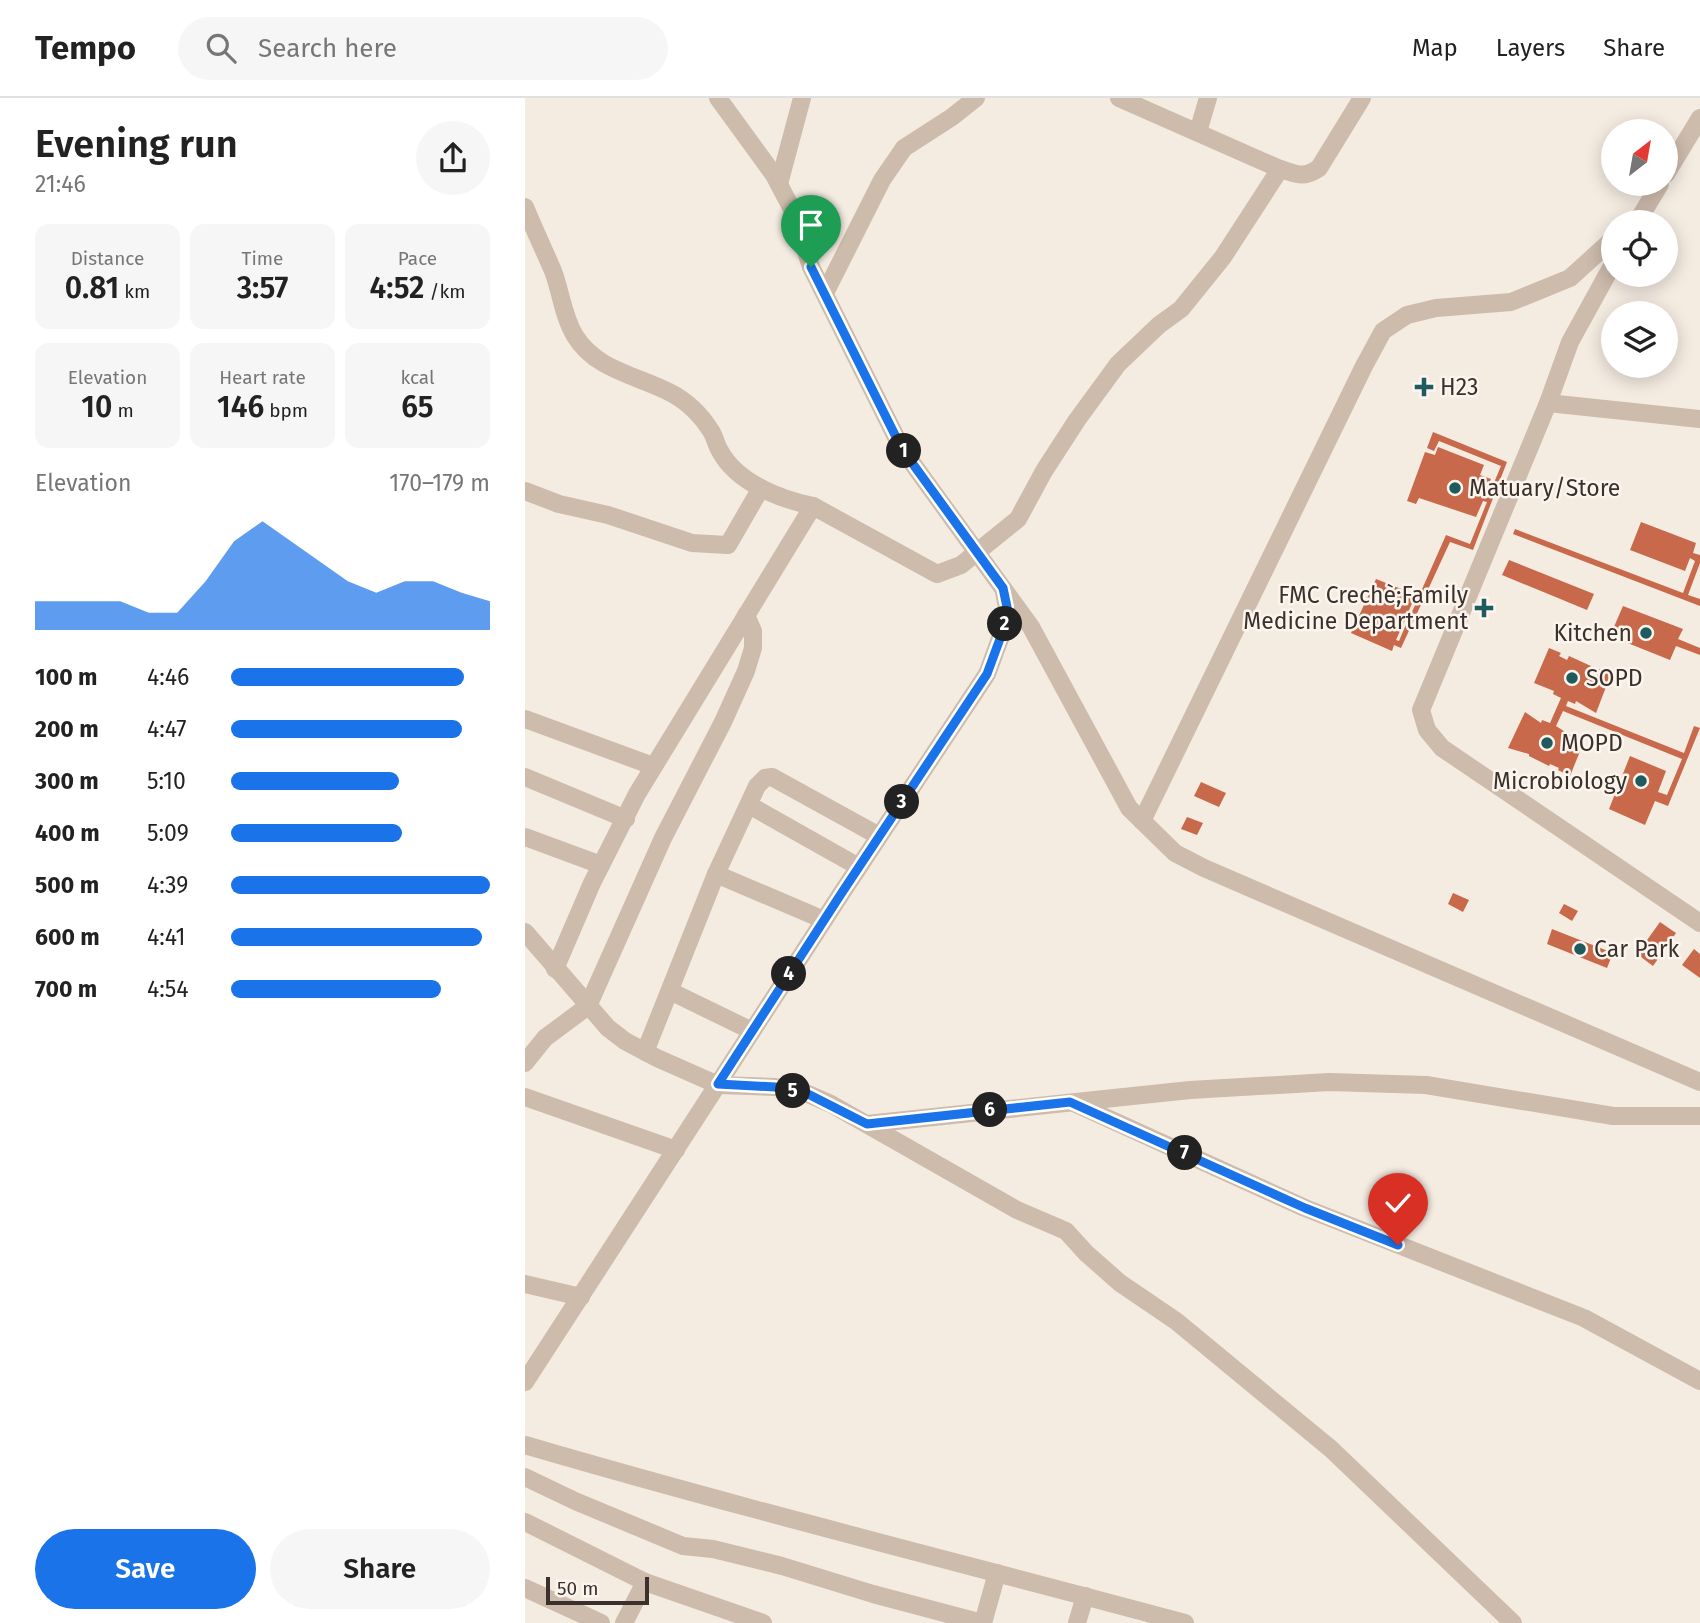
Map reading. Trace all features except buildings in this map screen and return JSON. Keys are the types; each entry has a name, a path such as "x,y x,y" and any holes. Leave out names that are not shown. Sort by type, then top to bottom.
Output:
{"street":[{"path":"718,98 779,184 793,211 811,267 902,449 1031,627 1129,808 1175,853 1204,868 1700,1082"},
{"path":"779,184 802,98"},
{"path":"825,293 882,180 904,148 976,98"},
{"path":"1119,98 1280,169 1300,175 1309,174 1319,168 1363,98"},
{"path":"1198,132 1207,99"},
{"path":"1678,154 1700,118"},
{"path":"525,208 554,273 559,298 575,336 596,360 670,392 694,408 712,433 720,452 733,468 761,488 813,506 937,574 961,565 1018,519 1044,471 1110,375 1159,325 1181,309 1223,257 1280,169"},
{"path":"1142,821 1363,366 1384,331 1407,315 1417,312 1511,302 1570,278 1601,250"},
{"path":"1601,286 1570,342 1548,403 1420,710 1427,730 1441,748 1700,922"},
{"path":"1548,403 1700,419"},
{"path":"525,491 559,504 608,515 692,543 728,545 761,488"},
{"path":"555,969 601,865 653,766 813,506"},
{"path":"525,1382 987,674 1004,628 1007,607 1003,588"},
{"path":"525,1063 545,1038 588,1006 663,838 723,722 746,671 753,648 753,631 746,615"},
{"path":"525,719 653,766"},
{"path":"525,777 626,818"},
{"path":"645,1052 716,874 757,786 765,778 772,777 879,836"},
{"path":"749,805 859,867"},
{"path":"525,837 601,865"},
{"path":"716,874 824,920"},
{"path":"525,932 608,1028 645,1052 718,1084 775,1087 808,1094 867,1124 1017,1210 1066,1231 1120,1283 1177,1321 1331,1449 1513,1623"},
{"path":"670,992 753,1031"},
{"path":"867,1124 1190,1090 1329,1082 1426,1085 1613,1116 1700,1116"},
{"path":"525,1097 676,1150"},
{"path":"1070,1102 1305,1208 1584,1318 1700,1381"},
{"path":"525,1284 581,1297"},
{"path":"525,1444 656,1483 1085,1596 1142,1617 1185,1623"},
{"path":"525,1477 575,1502 683,1546 713,1549 782,1566 873,1594 983,1623 997,1573"},
{"path":"525,1522 645,1582 763,1623"},
{"path":"624,1623 645,1582"},
{"path":"525,1588 601,1623"},
{"path":"1077,1623 1085,1596"}],"place":[{"name":"H23","path":"1424,387"},
{"name":"Matuary/Store","path":"1455,488"},
{"name":"FMC Crechè;Family Medicine Department","path":"1484,608"},
{"name":"Kitchen","path":"1646,633"},
{"name":"SOPD","path":"1572,678"},
{"name":"MOPD","path":"1547,743"},
{"name":"Microbiology","path":"1641,781"},
{"name":"Car Park","path":"1580,949"}],"route":[{"path":"811,267 902,449 1003,588 1007,607 1004,628 987,674 718,1084 775,1087 808,1094 867,1124 1070,1102 1305,1208 1398,1245"}]}
